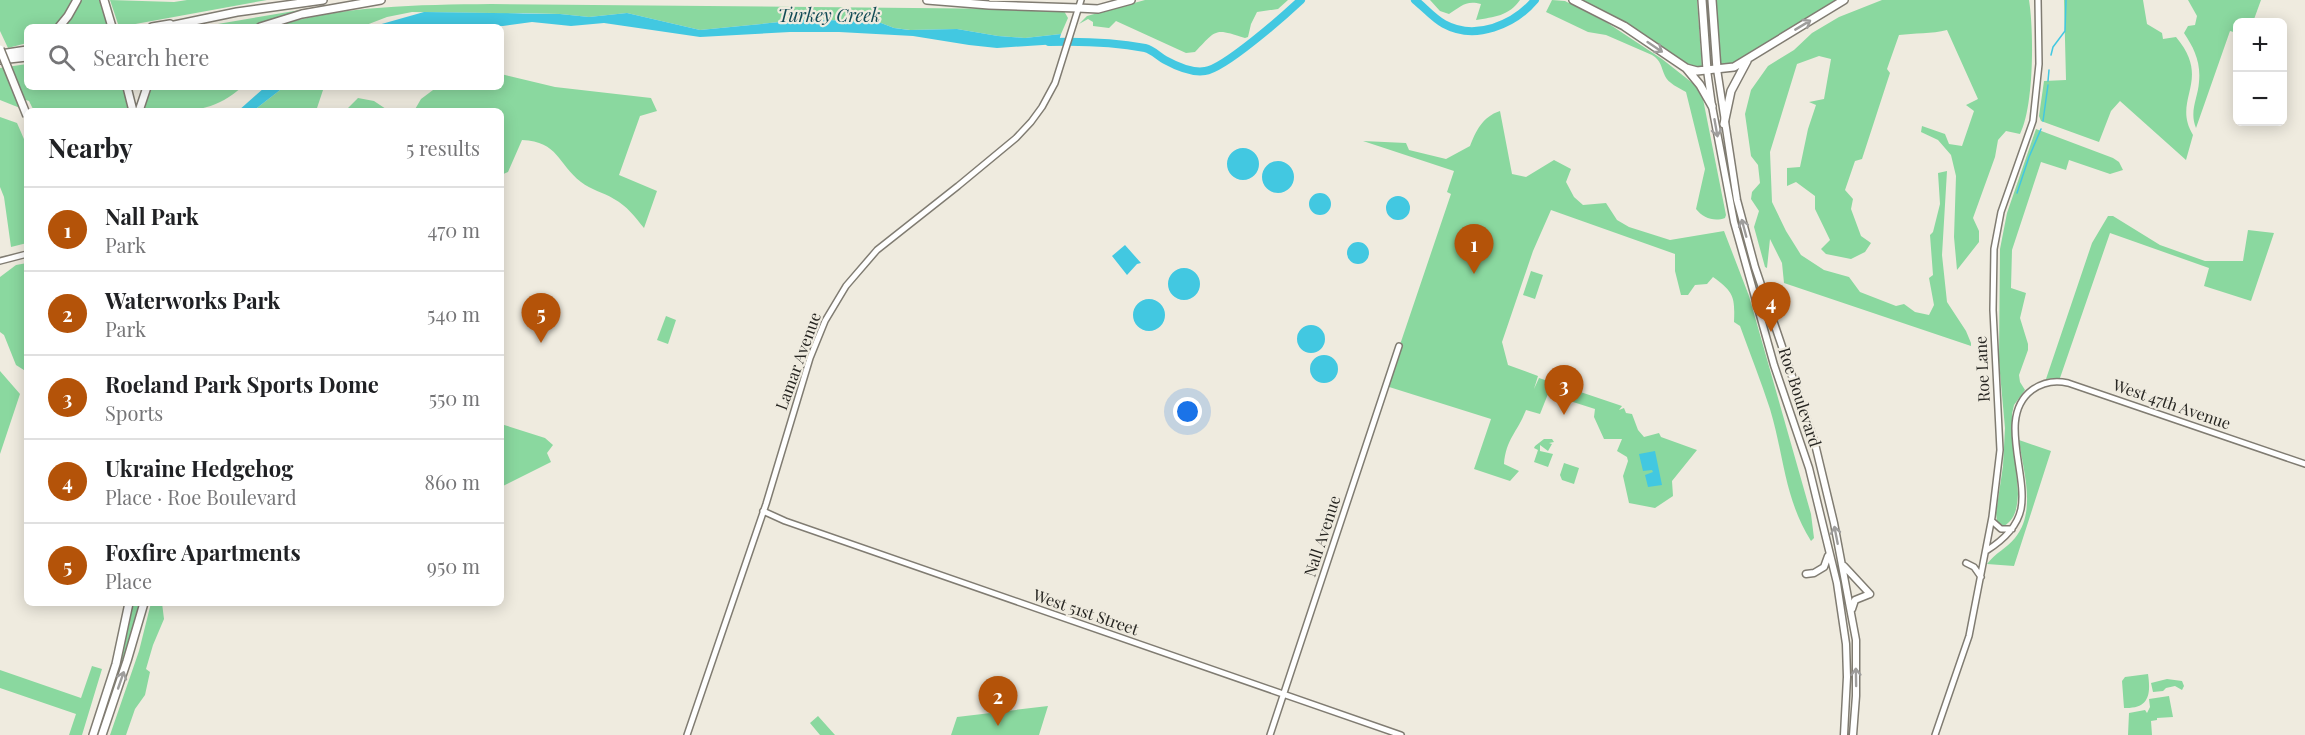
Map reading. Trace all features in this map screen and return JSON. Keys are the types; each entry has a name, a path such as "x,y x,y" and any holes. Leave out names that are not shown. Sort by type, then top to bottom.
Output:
{"highway":[{"path":"61,24 77,0"},
{"path":"104,0 112,24"},
{"path":"171,24 323,0"},
{"path":"270,24 302,14 381,0"},
{"path":"927,0 989,5 1080,3 1098,9 1131,0"},
{"path":"1573,0 1624,26 1686,68 1700,85 1712,106"},
{"path":"1702,0 1707,70"},
{"path":"1712,0 1717,69"},
{"path":"1686,68 1697,71 1734,67 1844,0"},
{"path":"179,24 202,19"},
{"path":"0,49 24,109"},
{"path":"0,54 24,50"},
{"path":"0,60 24,57"},
{"path":"1724,124 1731,91 1748,59"},
{"path":"128,90 132,108"},
{"path":"140,108 146,90"},
{"path":"93,735 116,664 128,606"},
{"path":"102,735 143,606"}],"main road":[{"name":"Roe Boulevard","path":"1717,69 1737,200 1755,267 1815,444 1841,561 1856,640 1857,679 1853,735"},
{"name":"Roe Boulevard","path":"1707,70 1734,222 1774,365 1809,468 1838,591 1846,644 1844,735"},
{"path":"1806,574 1814,573 1824,567 1829,552"},
{"path":"1841,561 1852,577 1870,594 1855,600 1851,613"}],"street":[{"name":"Roe Lane","path":"1935,735 1966,646 1992,521 2000,450 1992,296 1994,249 2004,203 2033,121 2039,64 2038,0"},
{"name":"Lamar Avenue","path":"687,735 763,511 812,352 825,321 840,294 877,250 1026,128 1042,108 1051,91 1080,3"},
{"path":"0,261 24,255"},
{"name":"Nall Avenue","path":"1270,735 1399,346"},
{"name":"West 47th Avenue","path":"2012,529 2020,511 2022,497 2015,421 2021,402 2030,391 2047,383 2068,382 2305,464"},
{"name":"West 51st Street","path":"763,511 832,538 1401,735"},
{"path":"1992,521 2001,529 2012,529"},
{"path":"1986,551 2012,529"},
{"path":"1966,563 1974,567 1981,577"}],"green space":[{"path":"0,0 73,0 56,24 24,24 24,44 8,48 0,31"},
{"path":"79,0 99,0 108,24 64,24"},
{"path":"110,0 174,2 267,0 135,24 118,24"},
{"path":"1145,0 1288,0 1278,9 1257,12 1248,37 1217,33 1195,52 1186,53 1116,21 1109,28 1093,26 1093,22 1088,19 1079,24 1087,16"},
{"path":"1430,0 1520,0 1506,13 1476,20 1481,4 1467,4 1449,14 1440,11"},
{"path":"1552,0 1565,1 1606,22 1662,59 1695,85 1703,99 1725,218 1717,220 1709,218 1696,209 1705,169 1686,92 1669,81 1659,61 1652,55 1606,35 1588,32 1546,12"},
{"path":"1581,0 1697,0 1702,67 1689,66 1629,24"},
{"path":"1716,0 1840,0 1730,65 1721,64"},
{"path":"1882,0 2029,0 2032,49 2025,122 2020,134 2006,131 1998,140 1995,157 1973,218 1979,231 1979,242 1957,270 1954,237 1956,176 1951,155 1938,140 1921,132 1922,126 1945,134 1949,144 1962,146 1974,111 1966,105 1978,99 1947,30 1899,35 1887,69 1890,73 1862,159 1855,161 1845,190 1853,199 1851,209 1861,236 1871,243 1865,252 1851,259 1826,254 1821,249 1830,240 1815,209 1815,196 1796,182 1787,186 1787,168 1800,167 1816,105 1809,102 1824,99 1831,59 1819,56 1797,64 1770,152 1772,202 1801,255 1824,270 1849,277 1860,292 1896,306 1904,304 1915,312 1929,315 1934,305 1929,278 1933,275 1930,235 1933,232 1940,204 1938,173 1947,171 1942,255 1947,302 1966,331 1971,346 1784,283 1782,263 1770,239 1767,268 1765,267 1754,227 1759,211 1751,199 1752,192 1760,183 1758,165 1751,156 1745,114 1751,90 1768,66 1794,50 1812,33 1839,17"},
{"path":"2064,0 2143,0 2147,24 2162,33 2163,39 2176,37 2186,52 2192,78 2186,111 2187,122 2193,135 2186,160 2120,101 2111,111 2099,142 2041,121 2039,116 2044,81 2066,80"},
{"path":"2188,0 2261,0 2254,18 2233,18 2233,32 2230,31 2196,128 2193,116 2199,68 2194,50 2184,33 2188,26 2195,25 2197,16"},
{"path":"491,4 1014,9 1064,11 1068,18 1061,34 1025,38 957,29 910,30 894,28 881,23 811,19 700,30 627,13 589,17 560,14 412,12 387,17 369,24 285,24 354,10"},
{"path":"300,10 301,12 261,24 218,24"},
{"path":"24,64 24,90 124,90 127,108 32,108 29,101 16,97 20,108 0,100 0,68"},
{"path":"504,75 555,87 651,98 657,111 640,116 619,175 657,191 644,228 619,202 581,182 551,149 543,145 522,140 508,172 504,174 504,108 416,108 421,99 433,90 504,90"},
{"path":"150,90 238,90 219,103 203,108 145,108"},
{"path":"280,90 323,90 317,108 257,108"},
{"path":"358,98 374,101 384,108 348,108"},
{"path":"1500,111 1512,174 1526,177 1554,160 1571,169 1566,182 1574,197 1583,205 1606,203 1617,220 1629,227 1670,240 1724,231 1749,296 1811,514 1814,538 1811,541 1795,509 1775,426 1763,388 1740,326 1734,322 1732,296 1713,277 1707,284 1695,285 1688,295 1681,295 1675,271 1675,254 1551,210 1533,251 1502,342 1508,365 1538,376 1534,389 1539,378 1622,406 1619,410 1624,408 1626,413 1632,414 1638,430 1644,437 1659,433 1661,437 1697,450 1672,481 1673,496 1655,508 1629,503 1623,476 1628,461 1627,457 1617,451 1622,439 1604,439 1594,417 1595,409 1548,394 1540,414 1526,410 1509,442 1505,455 1504,464 1519,471 1510,481 1474,469 1491,419 1386,386 1451,194 1447,192 1454,171 1363,141 1406,143 1409,150 1446,159 1470,146 1484,121"},
{"path":"0,117 17,123 24,139 24,244 11,247 4,197 0,187"},
{"path":"2036,129 2113,158 2119,162 2123,170 2110,174 2069,160 2066,170 2041,162 2012,250 2011,288 2026,293 2020,318 2028,350 2019,375 2025,390 2014,405 2012,414 2017,504 2013,516 2004,526 1997,522 1996,513 2003,466 2005,428 1999,362 2000,249 2007,213"},
{"path":"2108,216 2113,216 2160,245 2205,261 2243,261 2248,230 2274,233 2251,301 2204,286 2209,268 2110,233 2060,378 2046,379 2092,243"},
{"path":"24,264 24,370 16,365 4,335 0,332 0,277 16,265"},
{"path":"1531,271 1543,275 1535,299 1523,295"},
{"path":"666,316 676,320 668,344 657,340"},
{"path":"0,371 20,394 0,454"},
{"path":"504,425 545,438 553,445 547,453 551,462 504,486"},
{"path":"1544,439 1552,439 1554,442 1549,443 1552,444 1548,451 1540,445 1540,451 1553,454 1548,467 1534,462 1538,450 1534,448"},
{"path":"2019,440 2051,451 2014,566 1987,564 2015,538 2022,527 2025,516 2027,491"},
{"path":"1564,463 1579,468 1574,484 1562,480 1560,475"},
{"path":"131,606 140,606 99,735 96,735 120,657"},
{"path":"150,606 162,606 164,619 146,669 150,672 145,695 135,709 126,735 110,735 139,651"},
{"path":"92,666 102,669 82,735 69,735 76,714 0,688 0,670 81,698"},
{"path":"2148,674 2149,688 2146,699 2139,706 2124,708 2122,681 2125,677"},
{"path":"2167,679 2182,681 2184,686 2182,690 2175,686 2153,692 2151,683"},
{"path":"2169,696 2173,717 2157,718 2151,721 2152,735 2128,735 2129,713 2145,710 2147,713 2150,707 2149,699"},
{"path":"1048,706 1039,735 951,735 957,717"},
{"path":"818,716 835,735 820,735 810,723"}],"water":[{"path":"424,12 560,14 589,17 627,13 700,30 811,19 881,23 909,30 957,29 1025,38 1061,34 1058,44 997,48 913,36 839,32 700,37 604,23 571,26 532,22 504,26 504,24 382,24"},
{"path":"262,90 280,90 257,108 241,108"},
{"path":"1243,148 1255,152 1259,164 1255,176 1243,180 1231,176 1227,164 1231,152"},
{"path":"1278,161 1290,165 1294,177 1290,189 1278,193 1266,189 1262,177 1266,165"},
{"path":"1320,193 1328,196 1331,204 1328,212 1320,215 1312,212 1309,204 1312,196"},
{"path":"1398,196 1407,199 1410,208 1407,217 1398,220 1389,217 1386,208 1389,199"},
{"path":"1358,242 1366,245 1369,253 1366,261 1358,264 1350,261 1347,253 1350,245"},
{"path":"1125,245 1141,263 1137,264 1127,275 1112,256"},
{"path":"1184,268 1196,272 1200,284 1196,296 1184,300 1172,296 1168,284 1172,272"},
{"path":"1149,299 1161,303 1165,315 1161,327 1149,331 1137,327 1133,315 1137,303"},
{"path":"1311,325 1321,329 1325,339 1321,349 1311,353 1301,349 1297,339 1301,329"},
{"path":"1324,355 1334,359 1338,369 1334,379 1324,383 1314,379 1310,369 1314,359"},
{"path":"1655,451 1662,485 1648,487 1645,475 1653,472 1652,470 1643,471 1639,454"}],"waterway":[{"name":"Turkey Creek","path":"1049,42 1097,42 1145,48 1179,67 1205,71 1240,52 1301,0"},
{"name":"Turkey Creek","path":"1415,0 1444,24 1468,31 1493,28 1505,23 1516,17 1535,0"},
{"path":"2051,55 2053,47 2065,31 2066,0"},
{"path":"2048,81 2049,70"},
{"path":"2043,121 2048,85"},
{"path":"2017,193 2041,129"}],"place":[{"name":"Nall Park","path":"1474,274"},
{"name":"Ukraine Hedgehog","path":"1771,332"},
{"name":"Foxfire Apartments","path":"541,343"},
{"name":"Roeland Park Sports Dome","path":"1564,415"},
{"name":"Waterworks Park","path":"998,726"}]}
